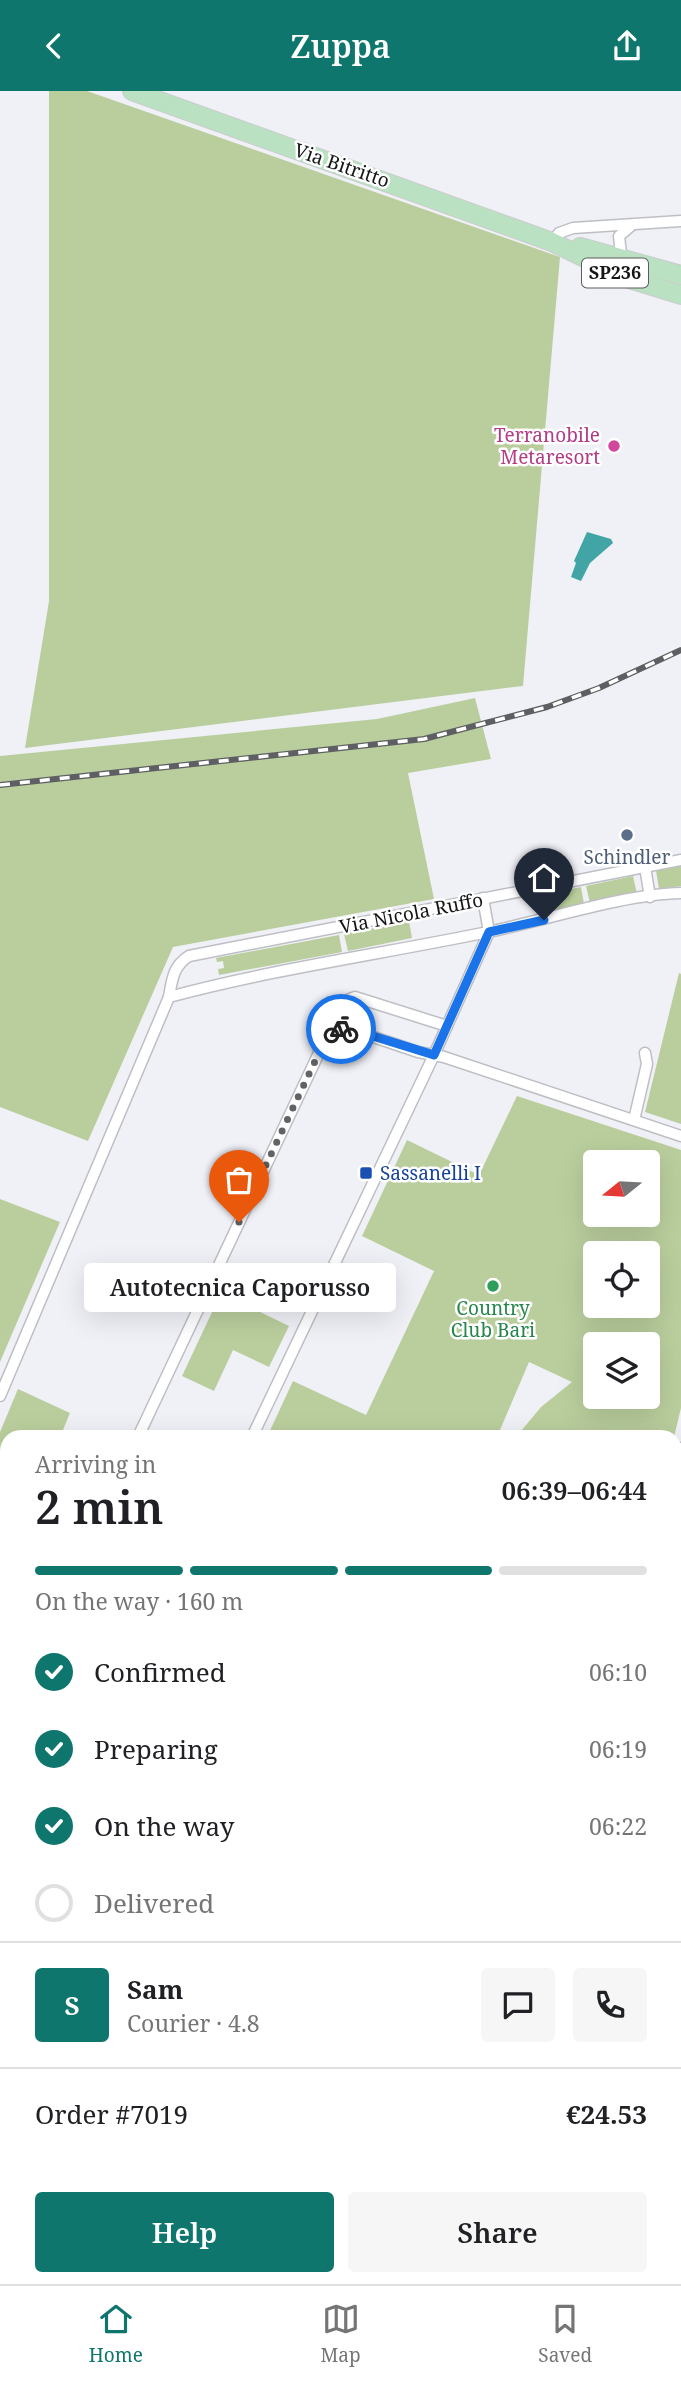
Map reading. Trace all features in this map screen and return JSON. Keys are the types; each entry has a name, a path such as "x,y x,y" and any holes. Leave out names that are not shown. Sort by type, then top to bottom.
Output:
{"main road":[{"name":"Via Bitritto","path":"132,91 552,242 681,275"},
{"name":"Via Bitritto","path":"552,242 626,278 681,295"}],"street":[{"path":"552,242 559,233 573,228 681,221"},
{"path":"628,261 621,254 619,236 632,225"},
{"name":"Via Nicola Ruffo","path":"0,1396 169,997 174,972 180,962 189,956 681,860"},
{"path":"645,867 650,897"},
{"name":"Via Nicola Ruffo","path":"169,997 224,982 681,893"},
{"path":"255,1430 434,1055 489,932 483,898"},
{"path":"141,1430 318,1055 326,1023 338,1005 355,997 447,1026"},
{"path":"318,1055 338,1030 347,1028 681,1136"},
{"path":"634,1120 647,1064 645,1053"}],"green space":[{"path":"49,91 87,91 560,257 523,686 25,748 49,601"},
{"path":"475,698 491,759 408,773 434,899 173,947 88,1141 0,1107 0,756 377,719"},
{"path":"681,866 681,886 659,889 656,871"},
{"path":"633,876 637,894 590,903 586,886"},
{"path":"581,887 584,904 545,912 541,895"},
{"path":"409,921 412,938 348,951 344,934"},
{"path":"339,935 342,952 219,975 218,969 224,968 223,961 217,962 216,958"},
{"path":"679,973 681,974 681,1124 645,1112"},
{"path":"517,1096 681,1150 681,1408 676,1430 522,1430 541,1407 572,1382 529,1362 500,1430 270,1430 293,1381 366,1415 434,1271 362,1236 407,1140 479,1175"},
{"path":"0,1199 60,1222 0,1362"},
{"path":"221,1293 289,1326 269,1367 233,1350 214,1391 182,1376"},
{"path":"18,1389 70,1413 63,1430 1,1430"}],"water":[{"path":"587,532 611,539 613,543 590,563 581,581 571,577 576,563 574,561"}],"railway":[{"path":"0,785 424,739 547,707 599,688 681,650"}],"way so far":[{"path":"239,1222 318,1055 341,1029"}],"place":[{"name":"Terranobile Metaresort","path":"614,446"},
{"name":"Schindler","path":"627,835"},
{"name":"Sassanelli I","path":"366,1173"},
{"name":"Autotecnica Caporusso","path":"239,1222"},
{"name":"Country Club Bari","path":"493,1286"}],"route":[{"path":"341,1029 347,1028 434,1055 489,932 544,920"}]}
